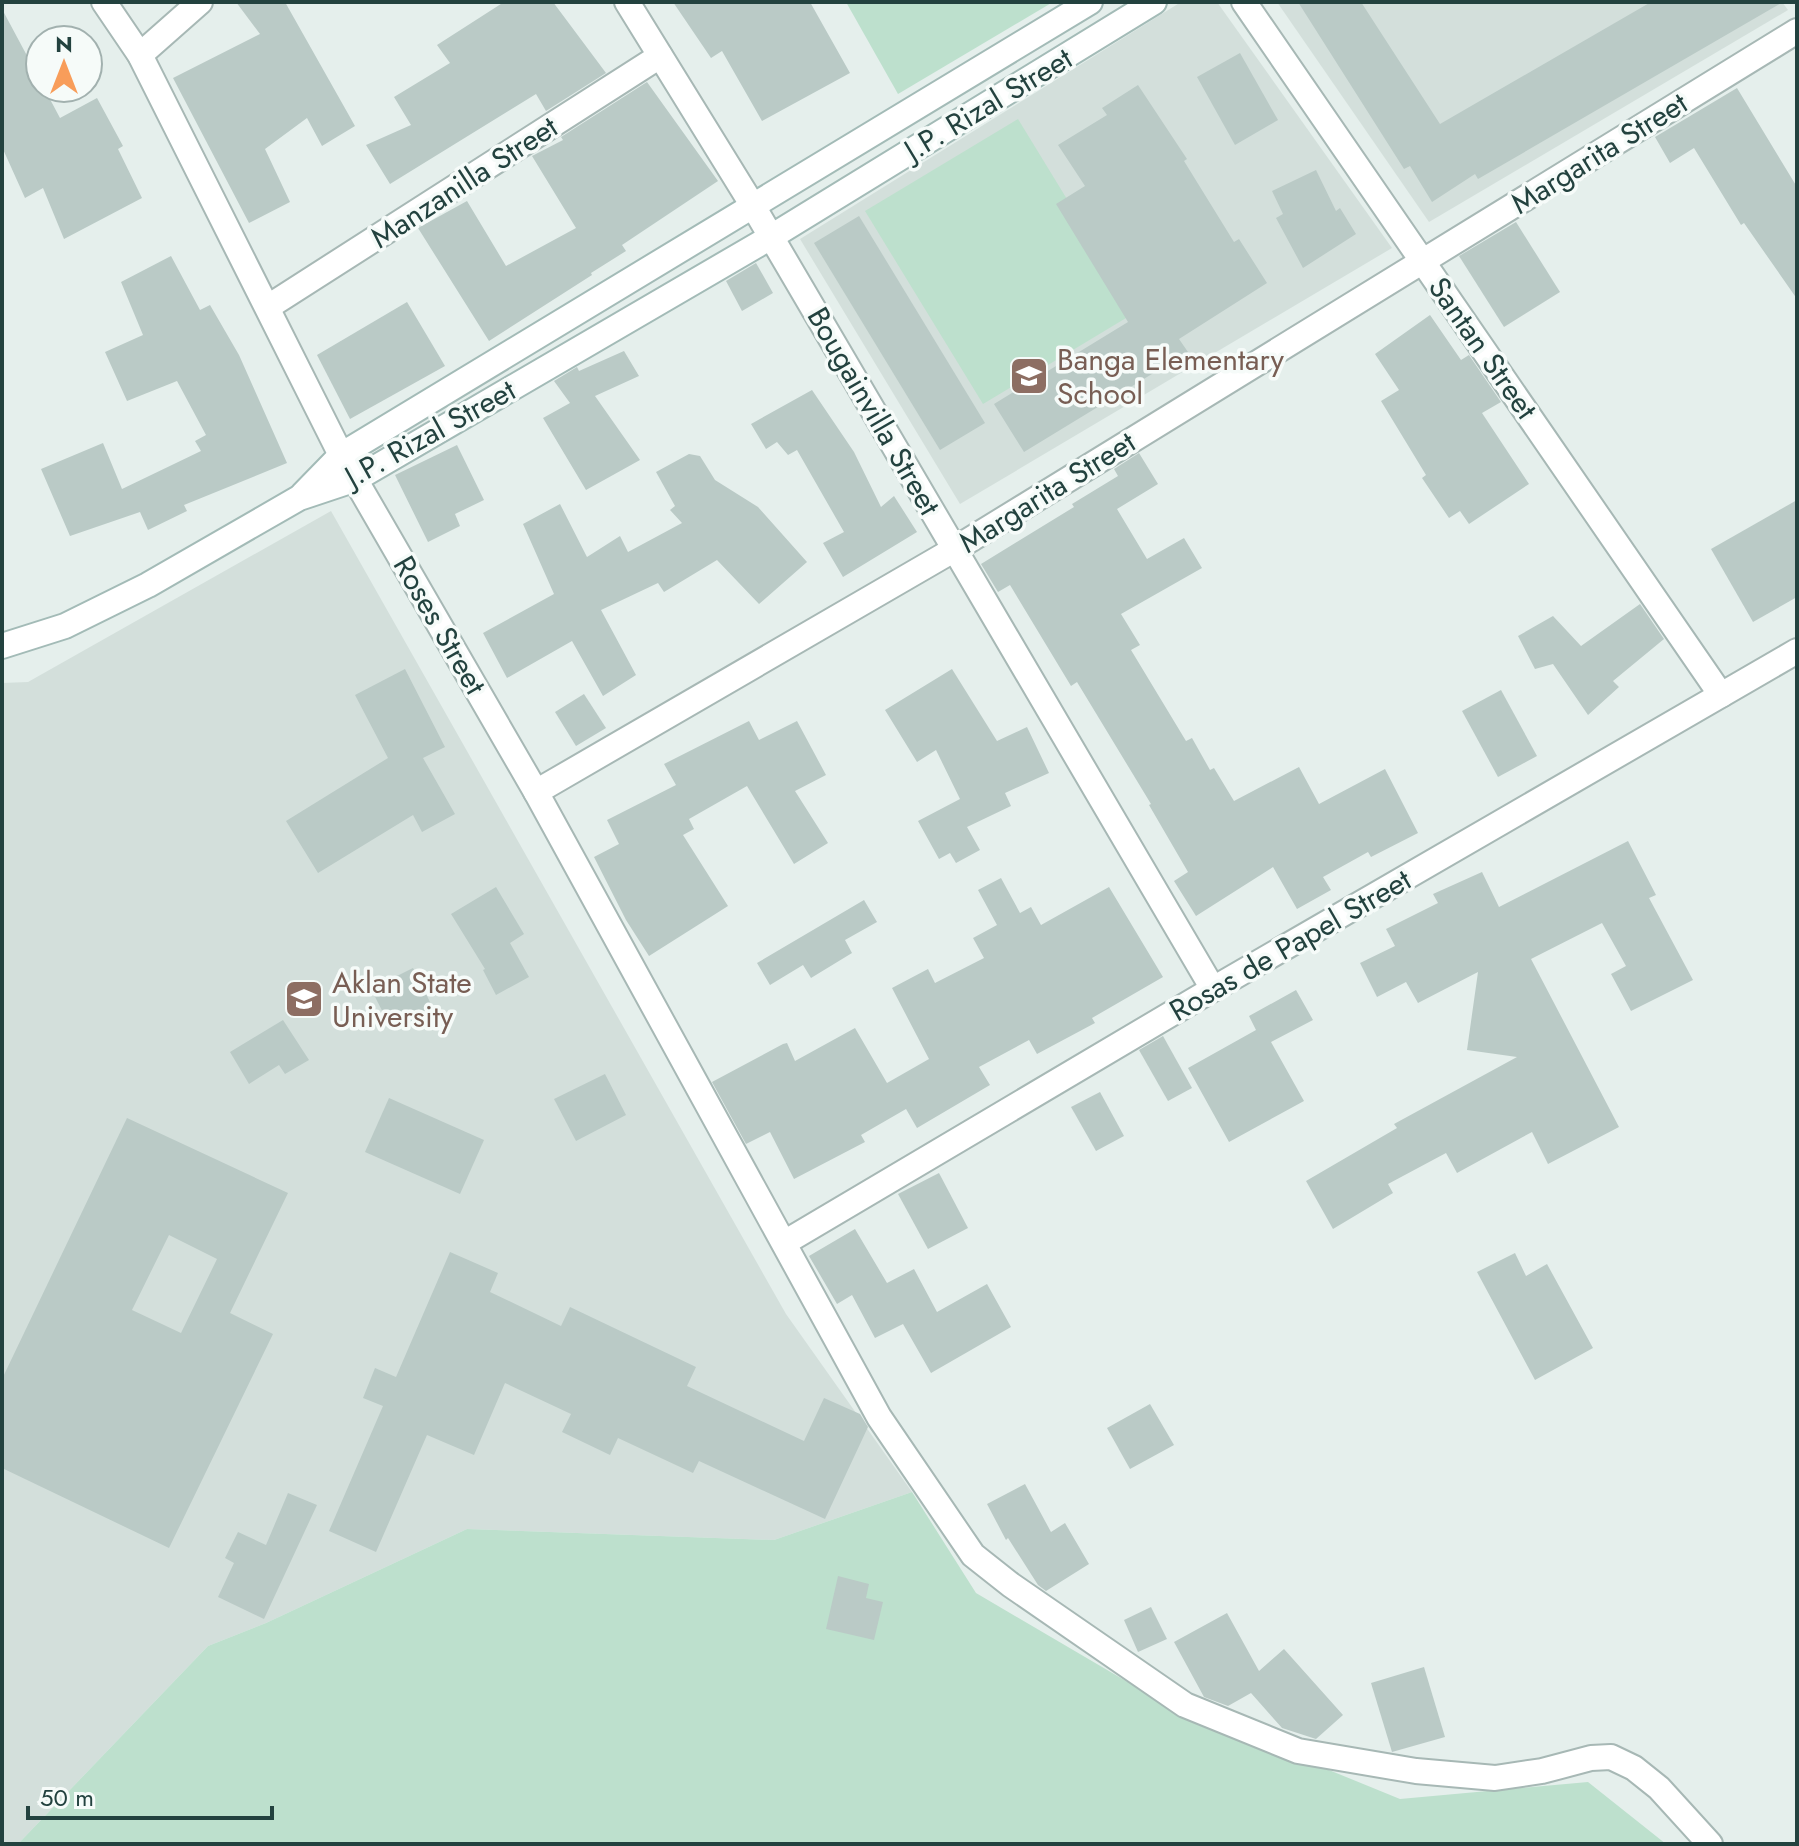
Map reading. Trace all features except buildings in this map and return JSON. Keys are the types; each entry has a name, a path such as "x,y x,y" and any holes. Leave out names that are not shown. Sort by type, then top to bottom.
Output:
{"street":[{"name":"Roses Street","path":"104,2 140,55 341,455 536,792 879,1417 973,1555 1011,1585 1185,1705 1298,1751 1416,1771 1495,1778 1542,1771 1591,1758 1611,1757 1634,1768 1659,1788 1710,1844"},
{"path":"140,55 200,2"},
{"name":"Bougainvilla Street","path":"627,2 753,206 1213,989"},
{"name":"J.P. Rizal Street","path":"299,498 341,455 1090,2"},
{"name":"J.P. Rizal Street","path":"299,498 356,479 771,237 1154,2"},
{"name":"Santan Street","path":"1244,2 1721,695"},
{"name":"Margarita Street","path":"536,792 955,549 1797,31"},
{"name":"Manzanilla Street","path":"268,307 660,56"},
{"path":"2,646 65,626 148,585 299,498"},
{"name":"Rosas de Papel Street","path":"784,1243 1213,989 1797,651"}],"shaded area":[{"name":"Banga Elementary School","path":"1181,2 1217,2 1392,248 960,504 800,239"},
{"path":"1277,2 1782,2 1788,10 1429,222"},
{"name":"Aklan State University","path":"331,511 786,1314 912,1492 774,1540 467,1529 266,1623 208,1646 18,1844 2,1844 2,683 28,682"}],"green space":[{"path":"846,2 1053,2 898,94"},
{"path":"1018,119 1136,312 983,404 865,211"},
{"path":"912,1492 976,1593 1160,1701 1400,1799 1588,1782 1666,1844 18,1844 208,1646 266,1623 467,1529 774,1540"}],"place":[{"name":"Banga Elementary School","path":"1029,376"},
{"name":"Aklan State University","path":"304,999"}]}
